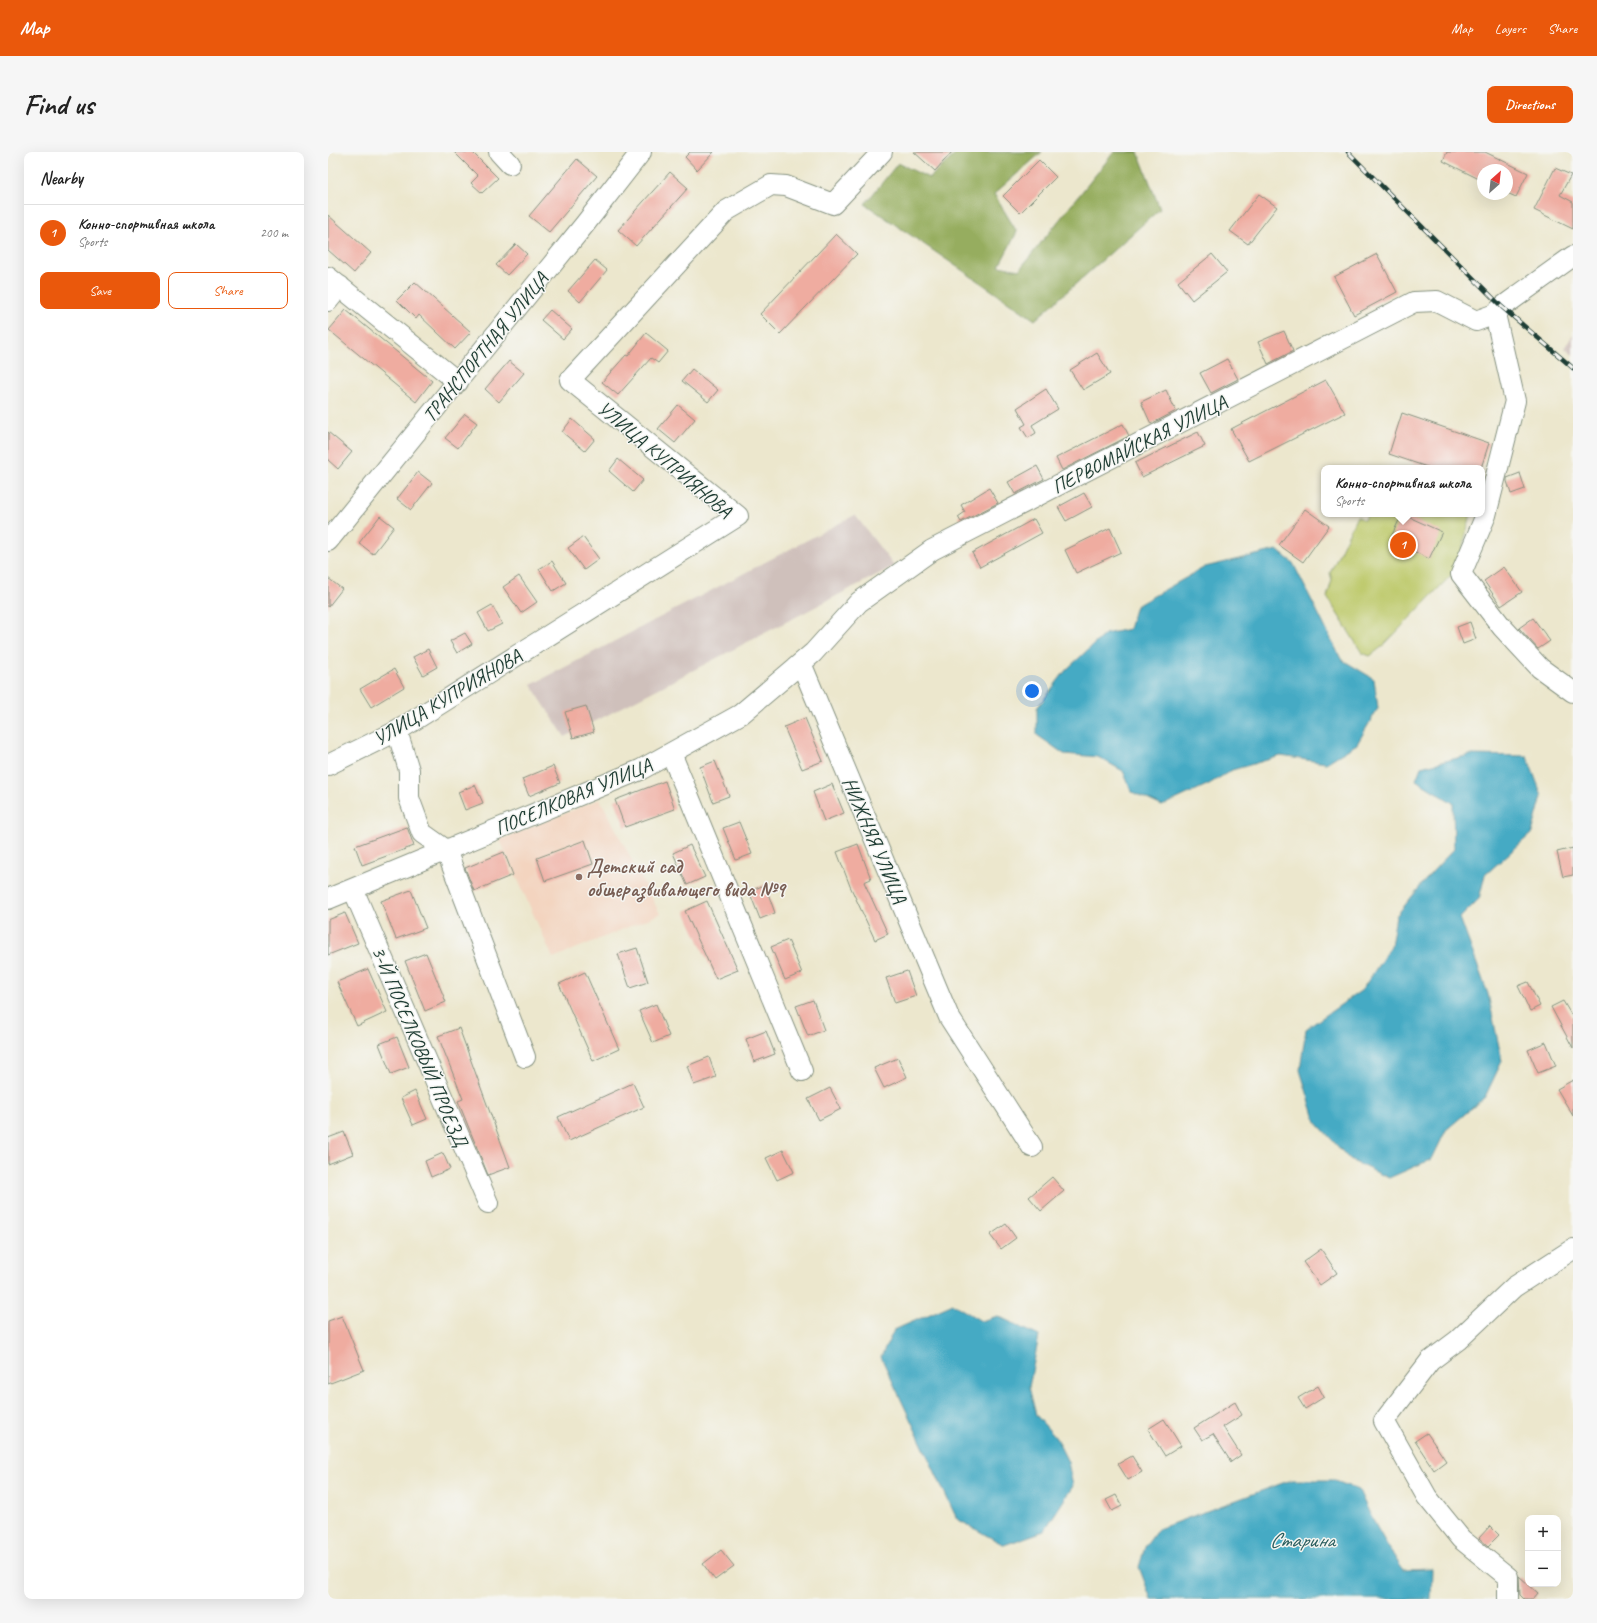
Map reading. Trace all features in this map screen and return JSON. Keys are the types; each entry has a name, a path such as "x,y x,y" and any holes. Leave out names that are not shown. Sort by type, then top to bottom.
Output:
{"street":[{"name":"ТРАНСПОРТНАЯ УЛИЦА","path":"328,541 458,382 641,152"},
{"name":"УЛИЦА КУПРИЯНОВА","path":"328,765 397,731 738,516 570,380 726,211 771,185 786,186 833,204 882,152"},
{"name":"ПЕРВОМАЙСКАЯ УЛИЦА","path":"801,663 813,653 859,602 932,550 1414,302 1437,301 1476,321 1498,310 1573,256"},
{"path":"332,288 458,382"},
{"path":"1498,310 1515,401 1486,515 1461,574 1502,627 1540,668 1573,692"},
{"name":"ПОСЕЛКОВАЯ УЛИЦА","path":"328,899 640,770 741,714 801,663"},
{"name":"НИЖНЯЯ УЛИЦА","path":"801,663 949,1017 1032,1147"},
{"path":"397,731 409,770 409,798 422,833 446,850 525,1057"},
{"path":"671,753 802,1071"},
{"name":"3-Й ПОСЕЛКОВЫЙ ПРОЕЗД","path":"353,889 488,1203"},
{"path":"1508,1599 1508,1577 1461,1538 1427,1497 1384,1421 1430,1361 1458,1340 1514,1287 1573,1249"}],"shaded area":[{"path":"1573,334 1573,355 1565,348"},
{"path":"855,515 894,566 565,737 531,685"},
{"name":"Детский сад общеразвивающего вида №9","path":"600,799 660,914 553,958 500,840"}],"green space":[{"path":"958,152 1042,152 994,194 1017,232 999,266 1019,270 1114,152 1138,152 1160,209 1035,320 865,204 898,163 929,178"},
{"path":"1357,517 1364,520 1366,517 1470,517 1457,569 1383,646 1370,656 1362,653 1327,597 1332,580 1330,573"}],"water":[{"path":"1277,550 1293,563 1341,659 1374,679 1378,708 1357,744 1326,763 1281,756 1232,770 1209,784 1162,806 1132,792 1123,771 1098,757 1064,754 1037,735 1037,708 1066,670 1105,634 1129,629 1136,606 1205,567"},
{"path":"1470,755 1527,756 1542,796 1532,833 1485,875 1479,899 1460,918 1488,994 1502,1061 1485,1097 1446,1130 1432,1159 1389,1178 1350,1160 1316,1122 1300,1070 1306,1029 1362,990 1391,946 1396,916 1432,872 1454,849 1453,803 1416,780 1421,767"},
{"path":"953,1304 981,1321 998,1316 1039,1336 1029,1387 1036,1415 1056,1438 1068,1462 1073,1486 1044,1531 1004,1545 957,1519 881,1357 894,1330"},
{"name":"Cтарина","path":"1291,1480 1333,1480 1359,1490 1379,1531 1403,1570 1432,1569 1431,1599 1151,1599 1139,1567 1145,1547 1158,1529"}],"building":[{"path":"454,152 472,152 498,178 482,193 471,183 478,176"},
{"path":"690,152 714,152 697,170 685,157"},
{"path":"914,152 952,152 935,171"},
{"path":"1447,152 1485,152 1510,164 1477,164 1477,178 1443,161"},
{"path":"577,159 597,176 549,232 529,216"},
{"path":"1039,160 1056,177 1020,213 1003,196"},
{"path":"1513,166 1528,173 1516,197 1513,196"},
{"path":"1555,168 1571,175 1560,195 1573,202 1573,229 1534,210"},
{"path":"670,172 688,188 636,246 618,230"},
{"path":"1259,194 1277,207 1248,244 1230,231"},
{"path":"328,215 371,253 354,273 328,250"},
{"path":"836,234 857,254 780,334 760,314"},
{"path":"516,244 527,254 507,275 496,265"},
{"path":"1212,254 1227,272 1192,300 1178,282"},
{"path":"1377,254 1397,292 1354,315 1334,277"},
{"path":"595,260 607,270 580,302 568,291"},
{"path":"415,282 471,332 455,349 419,315 416,319 397,300"},
{"path":"346,310 432,381 416,402 329,330"},
{"path":"550,310 572,329 563,339 541,320"},
{"path":"1284,331 1293,351 1268,364 1258,342"},
{"path":"646,333 668,351 658,363 651,358 618,395 602,382 626,355 628,356"},
{"path":"1097,353 1110,374 1083,390 1070,370"},
{"path":"1227,359 1238,379 1211,393 1200,373"},
{"path":"509,361 524,373 499,402 485,389"},
{"path":"692,369 718,390 708,402 682,381"},
{"path":"1326,380 1345,413 1249,461 1231,429"},
{"path":"1046,389 1058,409 1032,425 1036,433 1028,438 1021,427 1026,424 1017,408"},
{"path":"1166,390 1176,411 1151,424 1141,402"},
{"path":"678,405 695,419 675,443 658,429"},
{"path":"1402,413 1489,443 1482,465 1421,465 1389,454"},
{"path":"465,414 477,423 458,448 445,438"},
{"path":"572,419 595,439 585,451 562,432"},
{"path":"1123,424 1129,436 1062,470 1056,458"},
{"path":"328,432 352,452 338,469 328,460"},
{"path":"1198,432 1205,446 1142,477 1135,463"},
{"path":"618,459 643,480 633,492 609,471"},
{"path":"1037,466 1044,479 1015,494 1008,482"},
{"path":"418,472 432,483 411,510 397,499"},
{"path":"1520,473 1525,489 1511,494 1507,478"},
{"path":"989,488 998,503 961,522 958,517 965,512 961,505"},
{"path":"1084,493 1092,507 1066,521 1058,507"},
{"path":"1305,509 1329,526 1303,562 1279,545"},
{"path":"380,516 394,527 373,554 359,543"},
{"path":"1401,517 1409,517 1442,532 1429,559 1390,539"},
{"path":"1034,519 1042,533 980,567 972,553"},
{"path":"1110,528 1121,552 1076,573 1065,550"},
{"path":"583,537 599,559 584,570 568,548"},
{"path":"552,561 566,583 553,591 539,569"},
{"path":"1504,567 1522,592 1501,606 1484,581"},
{"path":"519,576 537,602 521,613 503,587"},
{"path":"328,578 342,589 328,607"},
{"path":"492,605 502,624 488,631 478,613"},
{"path":"1533,618 1550,641 1538,649 1519,628"},
{"path":"1470,622 1476,639 1463,644 1457,627"},
{"path":"465,633 472,644 457,653 450,641"},
{"path":"428,649 437,667 423,675 413,657"},
{"path":"394,669 404,687 371,707 360,689"},
{"path":"586,706 594,732 573,738 565,712"},
{"path":"805,718 823,761 802,769 784,727"},
{"path":"715,761 729,796 713,802 700,767"},
{"path":"553,766 560,783 529,796 522,779"},
{"path":"665,781 675,809 625,827 615,800"},
{"path":"832,784 844,813 824,821 813,792"},
{"path":"475,785 483,803 465,810 458,792"},
{"path":"739,822 752,854 736,860 723,828"},
{"path":"407,827 414,846 362,865 355,846"},
{"path":"585,840 593,864 545,881 537,858"},
{"path":"858,844 871,879 864,882 888,934 875,940 850,886 837,852"},
{"path":"690,845 705,877 687,885 673,853"},
{"path":"1573,848 1573,875 1563,877 1557,852"},
{"path":"504,852 513,875 474,891 465,868"},
{"path":"765,885 775,913 760,919 749,891"},
{"path":"411,890 426,928 396,939 381,901"},
{"path":"707,901 738,970 716,979 685,911"},
{"path":"345,913 358,943 328,955 328,920"},
{"path":"788,940 802,973 785,980 771,947"},
{"path":"637,948 648,982 630,988 618,954"},
{"path":"426,953 446,1002 425,1011 405,961"},
{"path":"368,969 387,1012 357,1026 337,982"},
{"path":"907,971 916,996 895,1003 886,978"},
{"path":"585,972 619,1049 593,1061 559,984"},
{"path":"1528,982 1540,1006 1530,1011 1518,986"},
{"path":"813,1000 824,1030 808,1036 796,1006"},
{"path":"1563,1001 1573,1018 1573,1048 1551,1007"},
{"path":"656,1004 669,1036 653,1043 639,1011"},
{"path":"459,1028 510,1167 488,1175 458,1101 463,1099 438,1036"},
{"path":"766,1031 775,1054 754,1062 746,1039"},
{"path":"397,1037 409,1067 391,1074 379,1044"},
{"path":"1546,1042 1556,1066 1538,1073 1528,1050"},
{"path":"709,1057 716,1077 694,1085 687,1066"},
{"path":"898,1058 907,1077 884,1088 874,1068"},
{"path":"1573,1080 1573,1116 1557,1089"},
{"path":"633,1083 644,1107 569,1141 558,1117"},
{"path":"830,1088 841,1109 819,1120 808,1099"},
{"path":"415,1091 427,1119 413,1125 401,1098"},
{"path":"344,1132 353,1154 328,1164 328,1138"},
{"path":"783,1150 794,1172 777,1180 766,1158"},
{"path":"443,1153 450,1169 431,1177 425,1161"},
{"path":"1052,1177 1064,1191 1041,1211 1029,1197"},
{"path":"1006,1224 1016,1238 1001,1249 990,1235"},
{"path":"1321,1249 1337,1273 1320,1285 1303,1262"},
{"path":"342,1316 364,1370 328,1384 328,1321"},
{"path":"1318,1386 1324,1397 1305,1409 1298,1398"},
{"path":"1235,1402 1242,1415 1223,1427 1241,1455 1231,1462 1213,1434 1202,1440 1194,1428"},
{"path":"1164,1419 1181,1446 1165,1456 1148,1429"},
{"path":"1427,1433 1446,1461 1434,1470 1415,1441"},
{"path":"1132,1456 1142,1472 1128,1480 1118,1464"},
{"path":"1116,1495 1122,1506 1112,1511 1106,1500"},
{"path":"1490,1526 1499,1535 1488,1546 1479,1538"},
{"path":"721,1550 734,1566 715,1580 703,1564"},
{"path":"1519,1576 1525,1581 1525,1587 1531,1587 1538,1593 1533,1599 1524,1599 1520,1595"}],"railway":[{"path":"1348,152 1502,307 1573,368"}],"place":[{"name":"Конно-спортивная школа","path":"1403,545"},
{"name":"Детский сад общеразвивающего вида №9","path":"579,877"}]}
